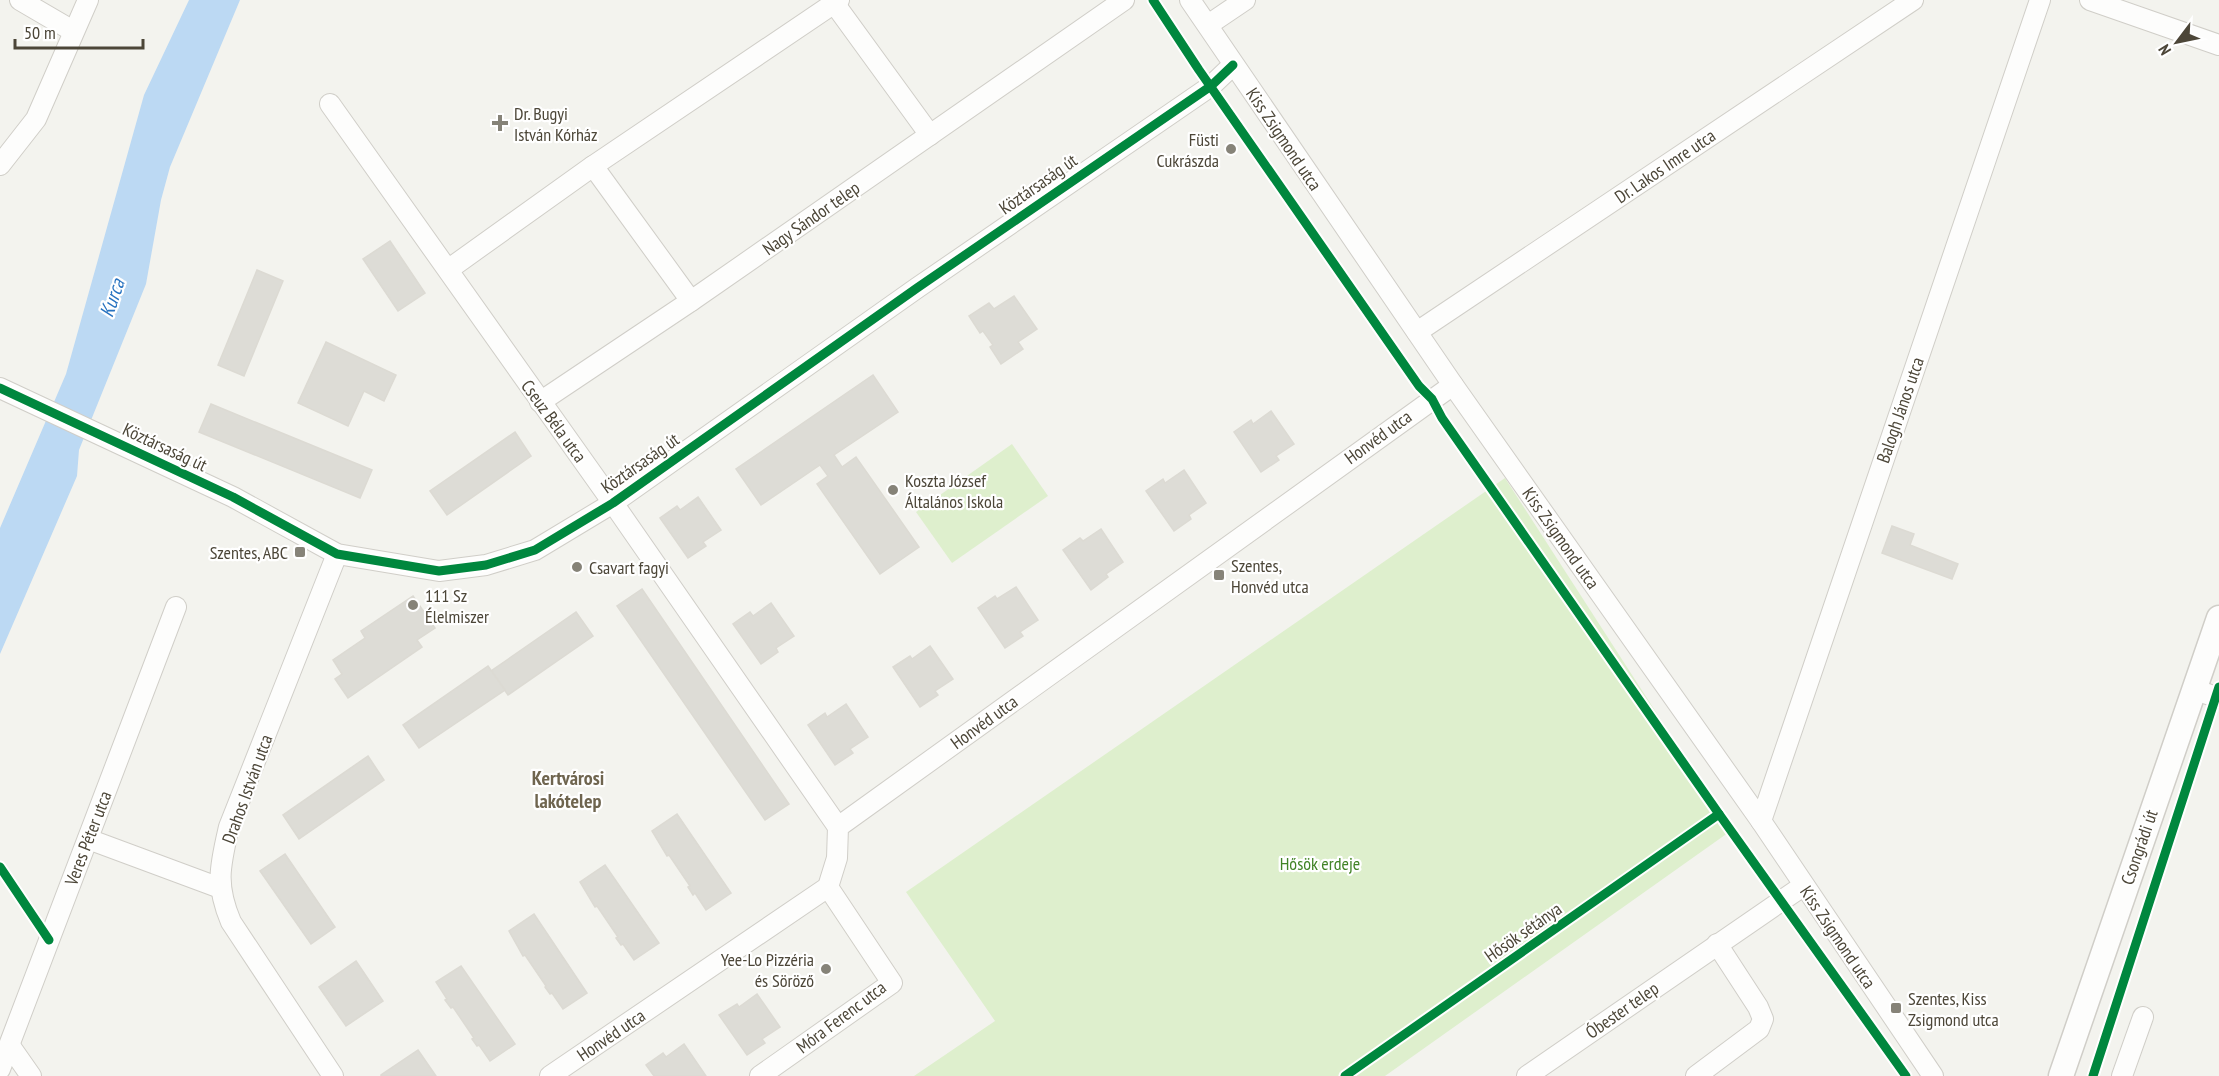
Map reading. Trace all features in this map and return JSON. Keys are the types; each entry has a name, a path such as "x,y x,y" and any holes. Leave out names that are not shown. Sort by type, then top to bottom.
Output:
{"street":[{"path":"20,0 74,31"},
{"path":"0,165 36,119 88,0"},
{"name":"Nagy Sándor telep","path":"540,402 691,301 1124,0"},
{"name":"Kiss Zsigmond utca","path":"1190,0 1453,385 1761,820 1803,886 1933,1076"},
{"path":"1208,25 1245,0"},
{"name":"Dr. Lakos Imre utca","path":"1417,332 1913,0"},
{"name":"Balogh János utca","path":"1761,820 2040,0"},
{"path":"2090,0 2219,45"},
{"path":"449,269 592,166 836,2 930,135"},
{"name":"Köztársaság út","path":"0,388 233,497 337,554 439,571 486,565 535,550 614,503 917,288 1211,86 1233,65"},
{"name":"Cseuz Béla utca","path":"330,105 614,503 838,827"},
{"path":"592,166 691,301"},
{"name":"Honvéd utca","path":"838,827 1453,385"},
{"name":"Drahos István utca","path":"333,1076 231,922 220,888 221,861 229,827 337,554"},
{"name":"Veres Péter utca","path":"0,1069 176,607"},
{"name":"Csongrádi út","path":"2061,1076 2219,618"},
{"path":"2193,689 2219,698"},
{"path":"828,887 837,858 838,827"},
{"path":"88,839 220,888"},
{"name":"Óbester telep","path":"1527,1076 1803,886"},
{"name":"Honvéd utca","path":"550,1076 828,887"},
{"name":"Móra Ferenc utca","path":"760,1076 892,983 828,887"},
{"path":"1696,1076 1759,1029 1762,1019 1758,1007 1717,944"},
{"path":"2122,1076 2143,1017"},
{"path":"10,1046 31,1076"}],"green space":[{"path":"1012,444 1048,496 952,563 916,512"},
{"name":"Hősök erdeje","path":"1505,478 1732,830 1385,1076 914,1076 995,1021 906,892"}],"water":[{"name":"Kurca","path":"189,0 240,0 170,167 161,200 146,284 79,450 77,476 0,654 0,528 66,374 144,95"}],"building":[{"path":"390,241 425,293 398,311 363,259"},
{"path":"257,270 283,281 244,376 218,365"},
{"path":"1014,296 1037,329 1018,342 1023,349 1001,364 990,347 993,345 983,331 980,333 969,316 989,303 994,309"},
{"path":"326,342 396,375 384,401 364,391 348,426 298,403"},
{"path":"873,375 898,412 834,455 842,467 856,457 919,547 880,574 817,484 828,476 820,465 761,505 736,469"},
{"path":"211,404 372,470 360,498 199,432"},
{"path":"1271,411 1294,444 1276,456 1279,460 1261,472 1234,432 1251,420 1253,424"},
{"path":"515,432 531,456 447,515 430,491"},
{"path":"1184,470 1206,503 1189,515 1191,519 1174,531 1146,491 1163,479 1165,483"},
{"path":"698,497 721,530 703,542 706,546 688,558 660,518 677,506 680,510"},
{"path":"1892,526 1914,534 1910,545 1958,564 1952,579 1882,553"},
{"path":"1101,529 1123,562 1106,574 1108,577 1091,590 1063,550 1080,538 1083,541"},
{"path":"1016,587 1038,620 1020,632 1023,636 1005,648 978,608 995,596 997,599"},
{"path":"642,589 789,804 765,820 617,606"},
{"path":"413,596 435,628 417,640 422,647 348,698 335,679 342,674 333,660 365,638 361,631"},
{"path":"771,603 794,636 776,648 778,652 761,664 733,624 750,612 753,616"},
{"path":"576,612 593,636 508,695 491,671"},
{"path":"930,646 953,679 935,691 938,695 920,707 893,667 910,656 912,659"},
{"path":"488,666 505,690 419,748 403,725"},
{"path":"846,704 868,737 850,749 853,753 835,765 808,725 825,713 827,717"},
{"path":"368,756 384,780 299,839 283,815"},
{"path":"677,814 731,893 706,910 695,893 693,895 688,887 690,886 669,855 667,856 652,831"},
{"path":"285,854 335,927 311,944 260,871"},
{"path":"605,865 659,943 634,960 616,938 618,937 597,906 595,907 580,882"},
{"path":"534,914 587,993 563,1009 545,987 525,955 523,956 509,931"},
{"path":"356,961 383,1001 346,1026 319,987"},
{"path":"461,966 515,1044 490,1061 472,1039 474,1038 453,1007 451,1008 445,1000 447,999 436,982"},
{"path":"757,994 780,1027 762,1039 765,1043 747,1055 719,1015 737,1004 739,1007"},
{"path":"684,1044 706,1076 654,1076 646,1065 663,1053 666,1057"},
{"path":"418,1050 436,1076 381,1076 381,1075"}],"cycle path":[{"path":"1153,0 1199,70 1419,386 1432,399 1442,418 1719,814 1906,1076"},
{"path":"0,388 233,497 337,554 439,571 486,565 535,550 613,503 917,288 1211,86 1233,65"},
{"path":"2093,1076 2219,687"},
{"name":"Hősök sétánya","path":"1345,1076 1719,814"},
{"path":"0,867 49,940"}],"place":[{"name":"Dr. Bugyi István Kórház","path":"500,123"},
{"name":"Füsti Cukrászda","path":"1231,149"},
{"name":"Koszta József Általános Iskola","path":"893,490"},
{"name":"Szentes, ABC","path":"300,552"},
{"name":"Csavart fagyi","path":"577,567"},
{"name":"Szentes, Honvéd utca","path":"1219,575"},
{"name":"111 Sz Élelmiszer","path":"413,605"},
{"name":"Yee-Lo Pizzéria és Söröző","path":"826,969"},
{"name":"Szentes, Kiss Zsigmond utca","path":"1896,1008"}],"district":[{"name":"Kertvárosi lakótelep","path":"568,790"}]}
